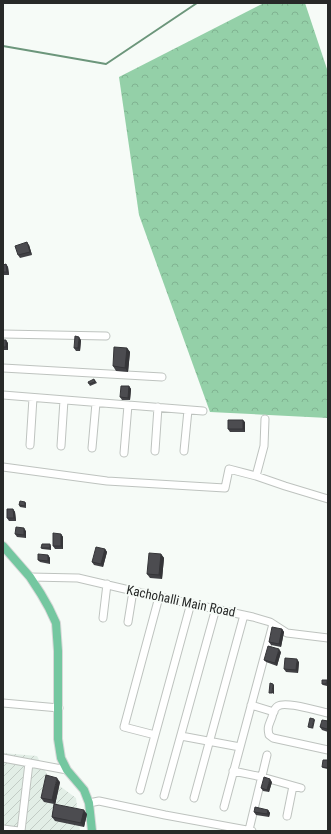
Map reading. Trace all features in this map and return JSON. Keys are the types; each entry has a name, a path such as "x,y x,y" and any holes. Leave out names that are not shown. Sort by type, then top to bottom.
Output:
{"main road":[{"path":"3,546 30,577 44,598 56,623 59,708 58,739 61,758 67,770 84,790 89,803 92,831"}],"street":[{"path":"3,334 106,336"},
{"path":"3,368 162,377"},
{"path":"3,395 203,411"},
{"path":"30,444 33,398"},
{"path":"61,446 64,400"},
{"path":"92,448 96,402"},
{"path":"124,453 128,405"},
{"path":"155,451 158,407"},
{"path":"184,451 188,410"},
{"path":"256,476 264,446 265,419"},
{"path":"3,467 107,481 225,488 229,469 328,499"},
{"name":"Kachohalli Main Road","path":"30,577 78,578 159,597 244,614 270,622 287,633 328,638"},
{"path":"103,618 107,584"},
{"path":"128,622 133,591"},
{"path":"155,735 124,727 159,597"},
{"path":"140,790 191,603"},
{"path":"164,796 216,608"},
{"path":"194,798 244,614"},
{"path":"224,807 273,624"},
{"path":"3,703 59,708"},
{"path":"328,713 283,704 278,706 274,712 268,728 269,735 273,738 328,750"},
{"path":"251,705 274,712"},
{"path":"181,736 240,747"},
{"path":"89,803 99,801 251,831 267,755"},
{"path":"3,758 67,770"},
{"path":"3,829 20,831 29,763"},
{"path":"234,771 301,788"},
{"path":"287,816 293,786"}],"shaded area":[{"path":"3,753 37,756 49,778 76,798 80,831 3,831"}],"green space":[{"path":"264,3 305,3 328,72 328,418 210,412 139,215 119,77"}],"building":[{"path":"27,242 30,252 18,255 15,246"},
{"path":"6,264 7,272 3,272 3,265"},
{"path":"75,336 79,337 78,348 74,348"},
{"path":"3,340 6,340 6,347 3,347"},
{"path":"114,347 127,348 125,368 113,366"},
{"path":"94,379 95,382 89,384 88,382"},
{"path":"121,386 129,386 128,398 120,397"},
{"path":"228,420 243,420 243,429 228,429"},
{"path":"20,501 25,502 25,506 19,505"},
{"path":"7,509 13,509 14,518 7,518"},
{"path":"16,527 24,528 24,535 15,534"},
{"path":"53,533 61,534 61,546 53,546"},
{"path":"42,544 50,544 50,548 41,548"},
{"path":"96,547 105,549 101,564 92,562"},
{"path":"149,553 161,554 159,575 147,574"},
{"path":"38,554 48,555 48,561 38,560"},
{"path":"272,627 282,629 279,644 269,642"},
{"path":"268,646 279,649 275,663 264,660"},
{"path":"285,658 297,659 296,670 284,669"},
{"path":"322,680 327,680 326,684 322,684"},
{"path":"270,683 273,684 272,693 269,693"},
{"path":"310,718 314,719 312,728 308,727"},
{"path":"322,720 328,721 327,729 320,727"},
{"path":"323,760 328,760 328,768 322,767"},
{"path":"46,775 57,778 52,800 41,798"},
{"path":"264,777 270,779 267,790 261,788"},
{"path":"54,804 84,810 81,823 52,817"},
{"path":"255,807 268,810 267,814 254,812"}],"waterway":[{"path":"3,46 106,64 197,3"}]}
